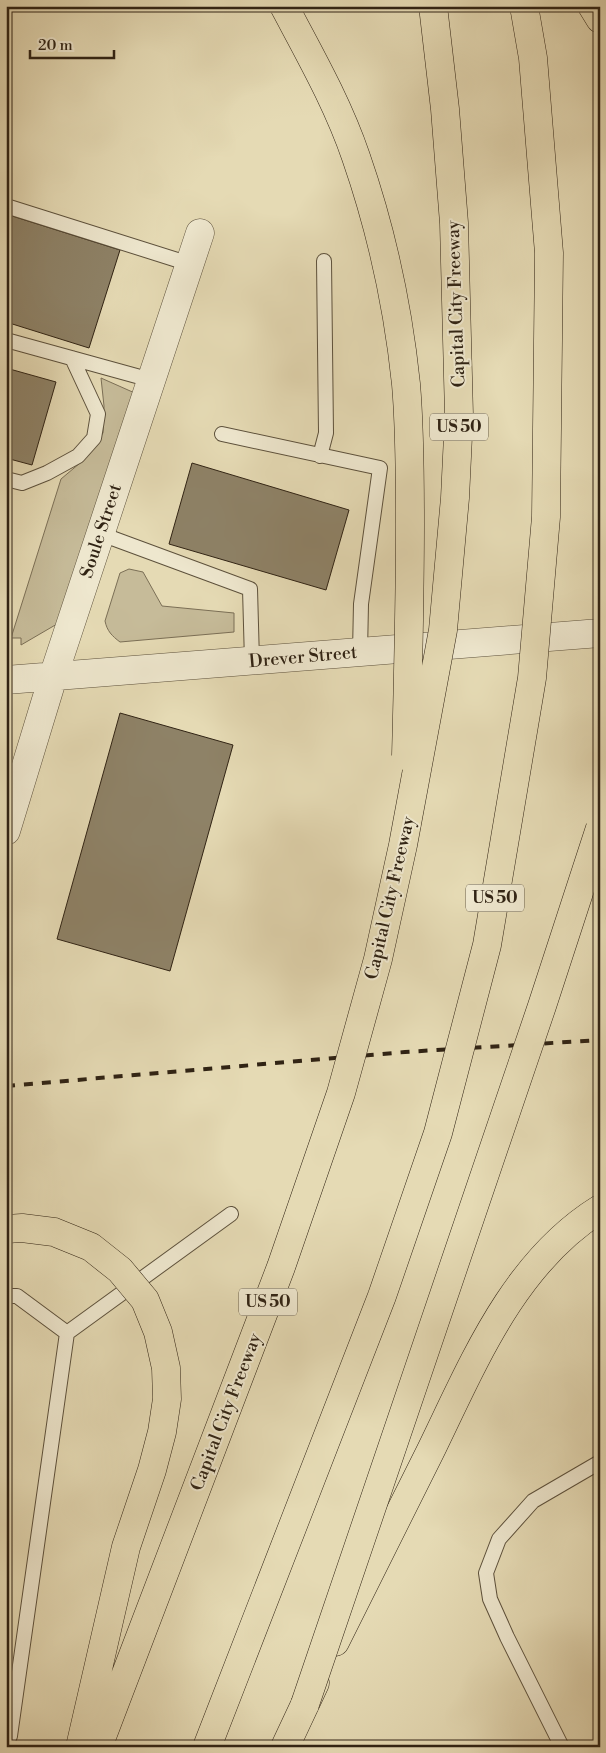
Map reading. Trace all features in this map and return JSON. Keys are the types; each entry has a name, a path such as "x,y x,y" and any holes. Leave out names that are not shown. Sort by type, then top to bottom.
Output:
{"highway":[{"path":"284,6 324,80 356,156 376,223 394,300 404,374 410,454 410,606 403,845"},
{"name":"Capital City Freeway","path":"98,1747 281,1267 338,1102 378,959 403,845 443,630 455,498 459,415 454,223 445,109 433,6"},
{"name":"US 50","path":"208,1747 382,1296 438,1133 486,945 532,678 546,517 549,253 532,58 524,6"},
{"path":"592,6 600,19"},
{"path":"305,1704 542,1006 600,828"},
{"path":"285,1747 484,1342 527,1274 555,1243 600,1209"},
{"path":"6,1229 22,1228 54,1232 91,1247 120,1270 145,1300 158,1332 166,1368 167,1399 162,1432 152,1470 126,1547 80,1747"}],"street":[{"name":"Soule Street","path":"6,831 53,677 200,232"},
{"name":"Drever Street","path":"6,680 600,633"}],"lane":[{"path":"6,206 190,264"},
{"path":"320,456 326,433 324,261"},
{"path":"6,340 151,380"},
{"path":"6,479 22,483 47,473 78,456 94,438 98,414 72,358"},
{"path":"222,434 380,468 361,604 360,652"},
{"path":"101,534 250,588 252,661"},
{"path":"6,1745 10,1736 67,1333 231,1214"},
{"path":"6,1296 17,1296 67,1333"},
{"path":"562,1747 503,1630 490,1600 486,1573 498,1539 533,1501 600,1462"}],"shaded area":[{"path":"101,378 137,394 57,624 21,645 21,638 11,638 61,479 80,463 103,433 104,406"},
{"path":"129,569 143,572 162,606 234,613 234,632 120,642 110,633 105,621 120,573"}],"building":[{"path":"6,214 120,250 89,348 6,322"},
{"path":"6,368 56,382 32,465 6,458"},
{"path":"192,463 349,510 326,590 169,544"},
{"path":"120,713 233,745 170,971 57,939"}],"railway":[{"path":"6,1086 405,1052 600,1040"}]}
